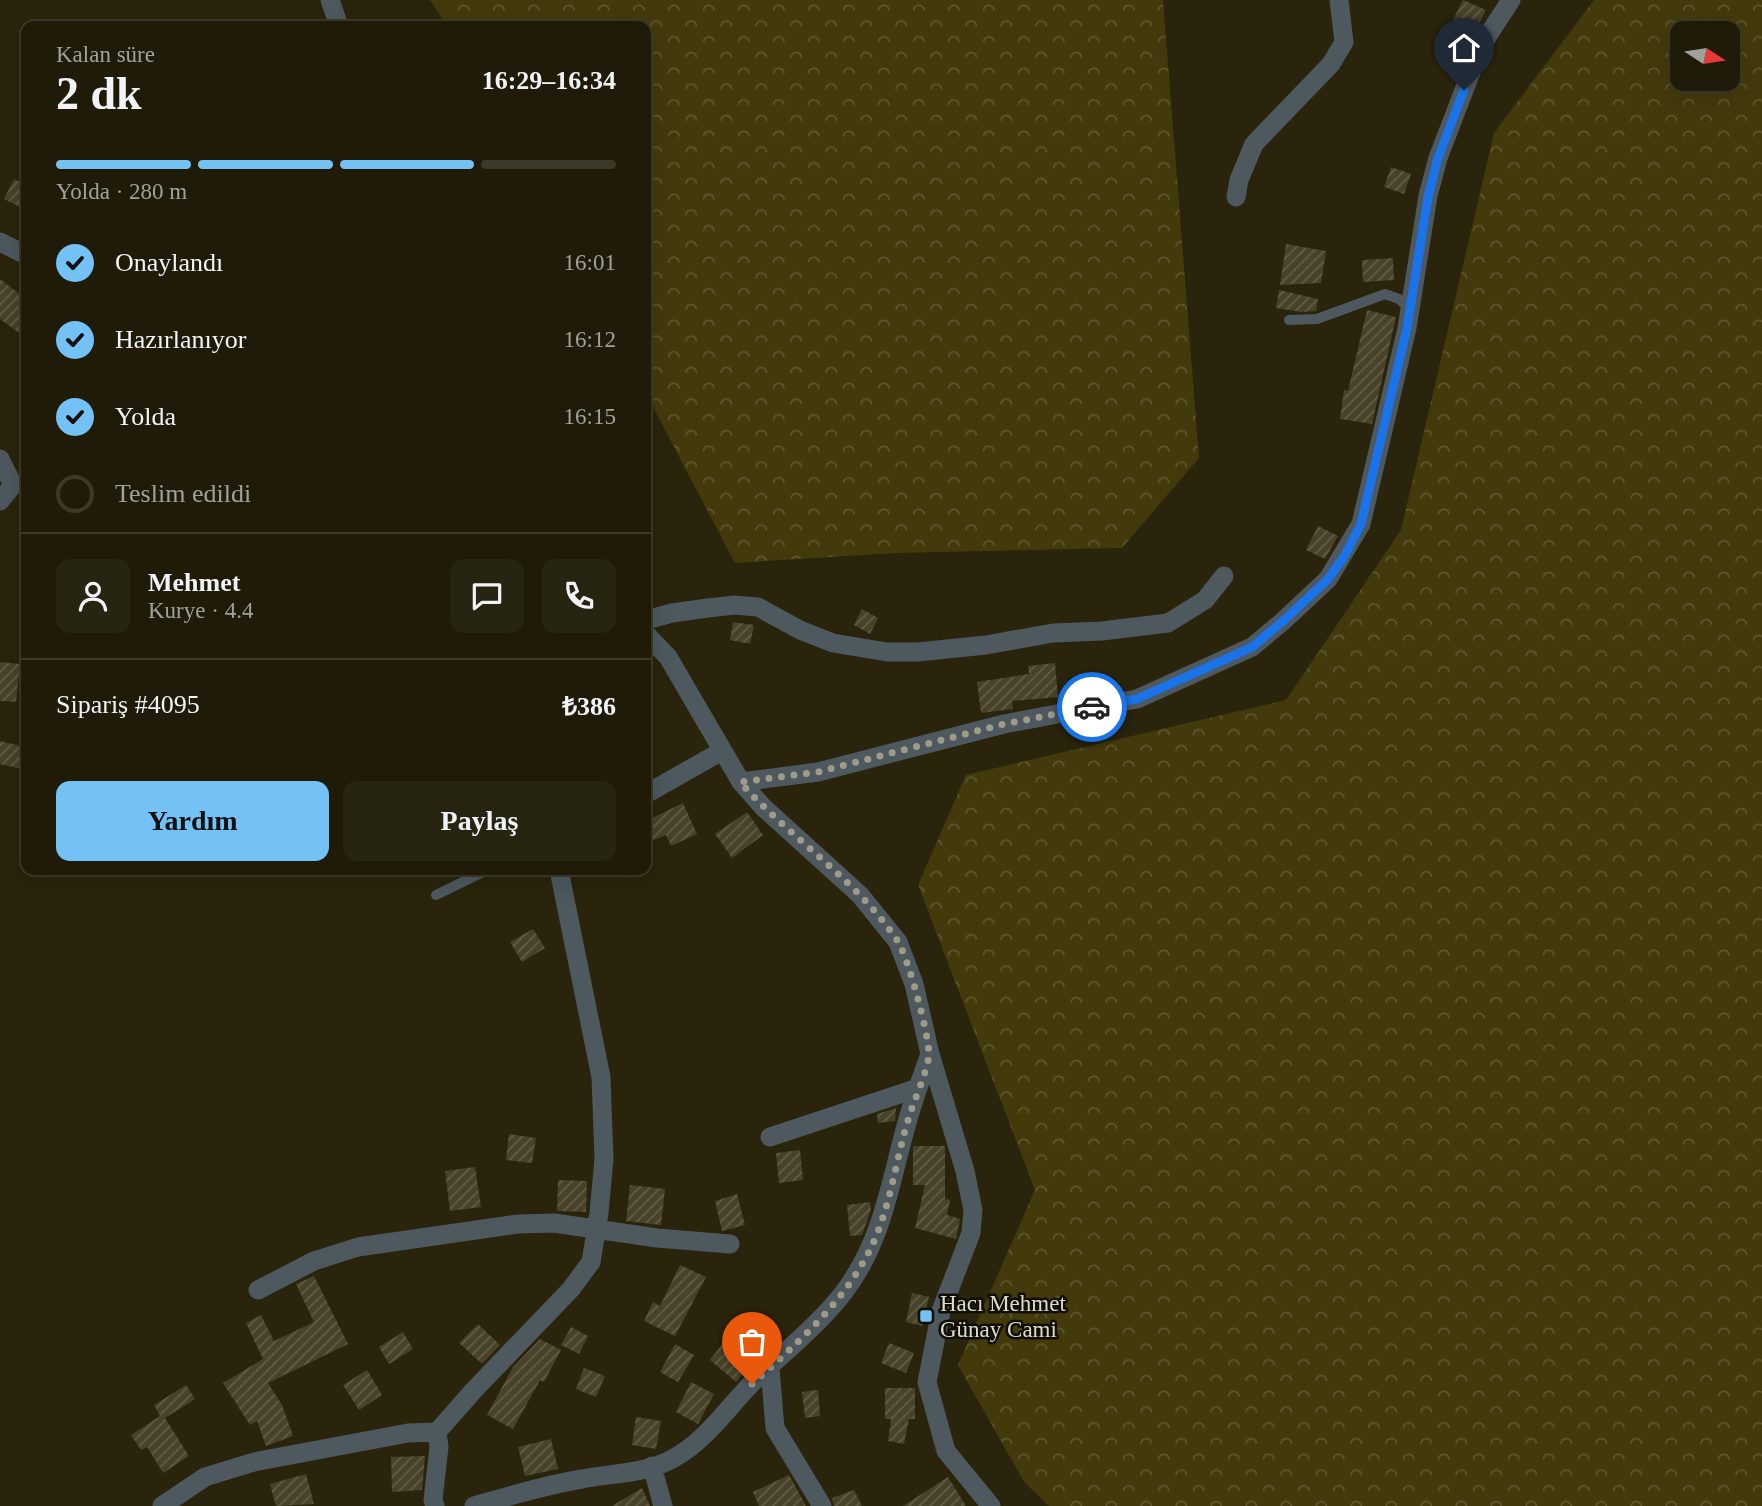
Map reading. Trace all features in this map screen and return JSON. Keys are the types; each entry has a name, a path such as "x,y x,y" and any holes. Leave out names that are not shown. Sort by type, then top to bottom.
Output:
{"street":[{"path":"330,0 337,21"},
{"path":"1236,197 1239,180 1254,144 1331,64 1343,42 1339,0"},
{"path":"740,782 818,772 1004,724 1137,699 1252,647 1328,579 1361,524 1410,309 1428,197 1438,158 1481,46 1511,0"},
{"path":"0,242 21,252"},
{"path":"0,459 13,485 0,501"},
{"path":"651,618 671,612 734,605 758,607 800,630 834,643 868,650 918,652 986,645 1053,633 1102,631 1168,623 1205,600 1224,576"},
{"path":"651,639 668,657 740,782 763,807 860,895 898,942 914,984 930,1054 965,1171 973,1210 971,1233 941,1311 927,1382 946,1451 991,1506"},
{"path":"651,791 722,751"},
{"path":"162,1506 205,1476 254,1462 408,1433 437,1432 571,1289 592,1262 604,1159 601,1077 560,875"},
{"path":"474,1506 580,1479 643,1470 674,1458 706,1434 752,1384 809,1331 844,1292 865,1258 879,1229 893,1185 908,1121 930,1054"},
{"path":"770,1137 918,1088"},
{"path":"258,1290 314,1261 358,1247 518,1224 554,1223 657,1238 730,1244"},
{"path":"770,1368 775,1428 822,1506"},
{"path":"435,1506 433,1500 439,1447 437,1432"},
{"path":"652,1466 663,1506"}],"lane":[{"path":"1289,320 1317,318 1385,294 1399,299 1410,309"},
{"path":"436,895 477,875"}],"green space":[{"path":"430,0 1163,0 1199,458 1122,548 895,553 735,563 651,403 651,21 444,21"},
{"path":"1594,0 1762,0 1762,1506 1049,1506 1024,1482 958,1365 1035,1190 918,885 966,775 1286,700 1401,530 1494,133"}],"building":[{"path":"1463,0 1486,10 1472,37 1450,26"},
{"path":"1391,167 1411,174 1404,194 1384,187"},
{"path":"14,179 21,182 21,208 4,199"},
{"path":"1286,244 1326,251 1321,283 1280,285"},
{"path":"1393,258 1394,280 1363,282 1362,260"},
{"path":"0,279 21,295 21,334 0,319"},
{"path":"1279,290 1318,299 1316,311 1301,312 1276,308"},
{"path":"1367,310 1396,317 1372,424 1340,419 1344,390 1348,391"},
{"path":"1318,526 1338,536 1325,559 1306,550"},
{"path":"862,609 878,618 870,634 854,625"},
{"path":"733,622 754,625 750,644 730,640"},
{"path":"0,662 20,664 16,702 0,701"},
{"path":"1055,663 1058,697 1012,701 1013,709 981,713 977,682 1029,674 1028,666"},
{"path":"0,741 21,746 21,769 0,764"},
{"path":"683,803 697,834 671,846 666,835 651,841 651,819"},
{"path":"747,812 763,835 732,858 715,834"},
{"path":"533,929 545,948 522,962 510,942"},
{"path":"896,1108 895,1121 878,1123 877,1114"},
{"path":"509,1134 536,1138 532,1163 506,1160"},
{"path":"913,1146 945,1146 945,1199 950,1200 947,1215 960,1219 956,1239 915,1228 925,1185 913,1185"},
{"path":"800,1150 803,1180 779,1183 776,1153"},
{"path":"475,1167 481,1207 450,1211 445,1171"},
{"path":"558,1180 587,1181 586,1212 557,1211"},
{"path":"630,1185 665,1189 661,1225 626,1221"},
{"path":"737,1194 745,1225 722,1231 715,1201"},
{"path":"870,1202 871,1210 862,1235 850,1236 847,1205"},
{"path":"680,1265 706,1277 675,1336 644,1321 653,1302 660,1306"},
{"path":"314,1276 348,1344 268,1383 282,1405 293,1436 266,1446 257,1421 250,1425 223,1383 263,1359 246,1323 261,1315 274,1341 314,1322 296,1284"},
{"path":"912,1293 929,1297 922,1326 906,1322"},
{"path":"478,1324 500,1345 482,1364 459,1343"},
{"path":"571,1327 588,1336 579,1354 561,1345"},
{"path":"403,1332 413,1349 389,1364 379,1347"},
{"path":"727,1338 754,1360 736,1382 710,1360"},
{"path":"540,1339 561,1350 544,1382 540,1380 513,1429 487,1415 513,1367"},
{"path":"889,1343 914,1353 906,1373 881,1363"},
{"path":"675,1344 694,1355 678,1382 660,1372"},
{"path":"584,1368 605,1376 596,1397 576,1389"},
{"path":"367,1370 382,1395 359,1410 343,1385"},
{"path":"691,1382 714,1394 698,1424 676,1412"},
{"path":"186,1385 195,1399 165,1418 189,1456 163,1473 147,1447 141,1450 131,1435 160,1416 154,1405"},
{"path":"885,1388 915,1388 915,1419 909,1419 904,1444 888,1441 891,1419 885,1419"},
{"path":"818,1390 820,1416 805,1418 802,1392"},
{"path":"636,1417 661,1421 656,1449 632,1445"},
{"path":"551,1439 558,1469 525,1476 518,1447"},
{"path":"425,1456 422,1490 392,1492 391,1457"},
{"path":"306,1474 314,1504 276,1506 270,1484"},
{"path":"789,1475 806,1506 759,1506 753,1492"},
{"path":"948,1477 966,1506 903,1506"},
{"path":"642,1488 650,1506 612,1506"},
{"path":"854,1490 862,1506 834,1506 832,1498"}],"way so far":[{"path":"752,1384 809,1331 844,1292 865,1258 879,1229 893,1185 908,1121 930,1054 914,984 898,942 860,895 763,807 740,782 818,772 1004,724 1092,707"}],"place":[{"name":"Hacı Mehmet Günay Cami","path":"926,1316"}],"route":[{"path":"1092,707 1137,699 1252,647 1328,579 1345,555 1361,524 1407,328 1428,197 1438,158 1464,90"}]}
